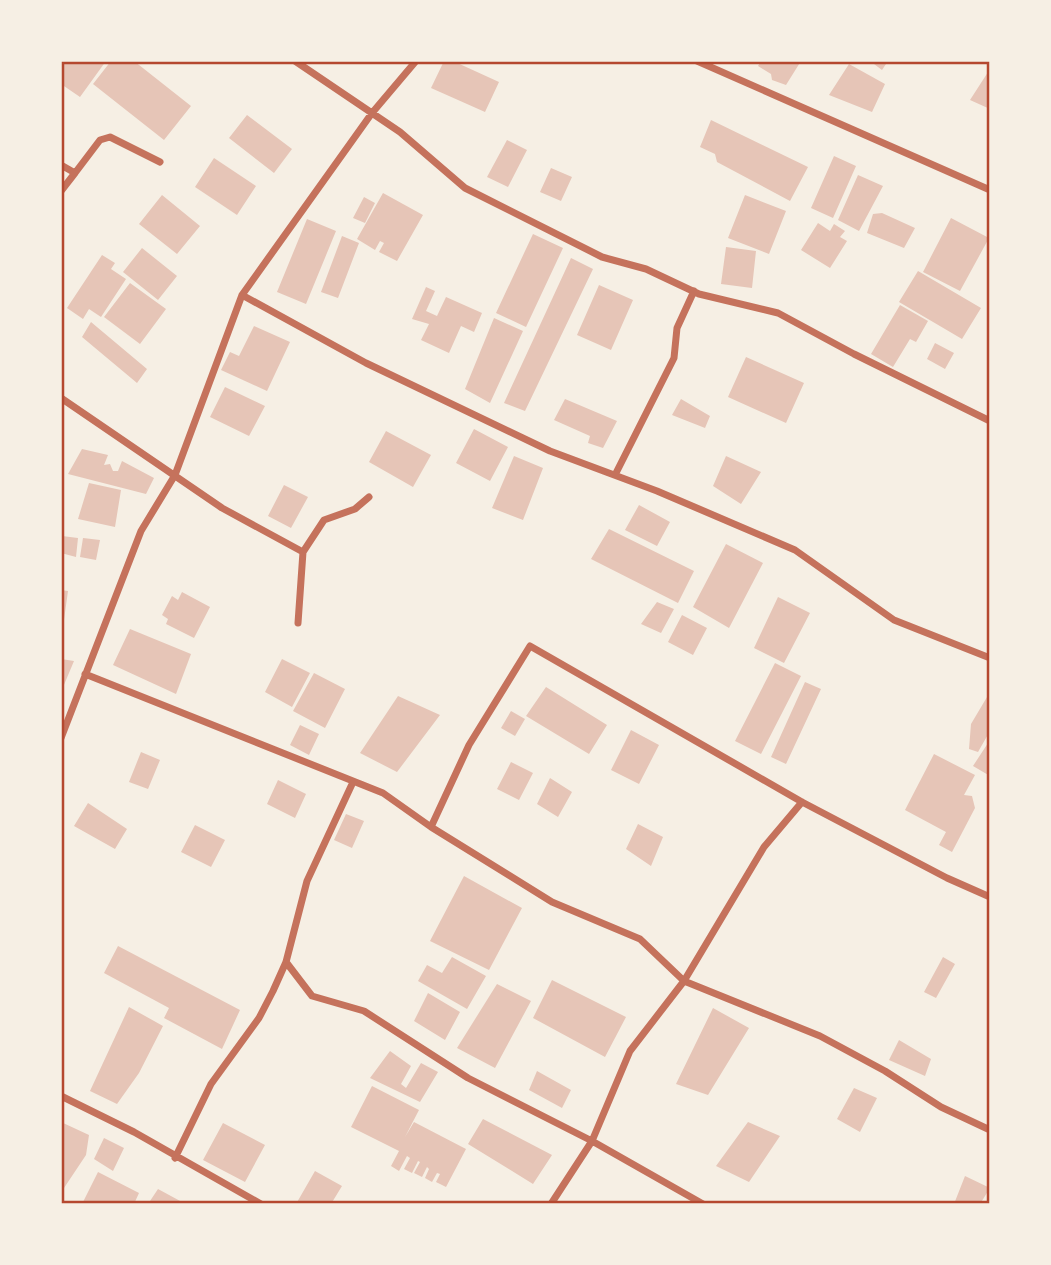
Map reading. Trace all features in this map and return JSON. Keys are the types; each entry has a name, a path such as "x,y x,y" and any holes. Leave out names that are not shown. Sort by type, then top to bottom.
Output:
{"street":[{"path":"295,61 400,132 465,188 602,257 646,269 694,291 778,313 990,421"},
{"path":"61,738 141,531 175,475 242,295 372,113 416,61"},
{"path":"696,61 990,190"},
{"path":"61,191 100,140 110,137 160,162"},
{"path":"61,165 75,173"},
{"path":"615,475 674,358 677,328 694,291"},
{"path":"242,295 366,363 550,451 615,475 795,550 894,620 990,658"},
{"path":"61,398 222,508 303,552"},
{"path":"298,623 303,552 324,520 355,509 369,496"},
{"path":"431,827 469,745 530,646 802,802 947,878 990,897"},
{"path":"85,674 383,793 431,827 552,902 640,939 684,981 820,1036 885,1071 941,1107 990,1130"},
{"path":"175,1158 211,1084 259,1018 286,962 307,881 353,782"},
{"path":"551,1204 592,1141 630,1051 684,981 764,847 802,802"},
{"path":"286,962 312,996 364,1011 468,1078 592,1141 703,1204"},
{"path":"61,1096 134,1132 175,1158 261,1204"}],"building":[{"path":"65,61 106,61 80,97 61,84 61,66"},
{"path":"111,61 134,61 191,106 164,140 93,84"},
{"path":"444,61 453,61 499,82 485,112 431,88"},
{"path":"761,61 801,61 786,85 772,80 771,74 758,66"},
{"path":"870,61 888,61 882,70"},
{"path":"849,64 885,84 872,112 829,95"},
{"path":"990,69 990,109 970,100"},
{"path":"247,115 292,149 274,173 229,138"},
{"path":"711,120 808,167 790,201 717,162 715,154 700,147"},
{"path":"507,140 527,150 508,187 487,177"},
{"path":"834,156 856,166 833,218 811,208"},
{"path":"214,158 256,186 237,215 195,187"},
{"path":"551,168 572,177 561,201 540,192"},
{"path":"858,175 883,186 859,231 838,220"},
{"path":"383,193 423,215 397,261 379,252 384,243 380,241 375,250 357,239"},
{"path":"162,195 200,226 177,254 139,224"},
{"path":"745,195 786,211 769,254 728,238"},
{"path":"364,197 375,203 365,223 353,218"},
{"path":"882,213 915,228 904,248 867,233 873,214"},
{"path":"951,218 989,238 960,291 923,272"},
{"path":"307,219 336,231 306,304 277,292"},
{"path":"818,223 830,231 834,224 845,231 840,237 847,241 830,268 801,250"},
{"path":"533,234 563,248 526,327 496,313"},
{"path":"342,236 359,243 338,298 321,292"},
{"path":"726,247 756,251 752,288 721,284"},
{"path":"142,248 177,276 158,300 123,272"},
{"path":"102,255 115,263 111,269 126,279 101,317 89,309 83,319 67,308"},
{"path":"571,258 593,269 525,411 504,403"},
{"path":"918,271 981,308 962,339 899,302"},
{"path":"130,283 166,309 140,344 104,317"},
{"path":"599,285 633,300 611,350 577,335"},
{"path":"426,287 435,291 426,311 437,316 446,297 482,313 474,332 461,326 449,353 421,340 429,324 412,319"},
{"path":"900,305 928,321 916,342 910,339 893,367 871,354"},
{"path":"494,318 523,331 490,403 465,389"},
{"path":"91,322 147,369 137,383 82,337"},
{"path":"254,326 290,342 267,391 221,370 230,352 239,356"},
{"path":"935,343 954,353 945,369 927,359"},
{"path":"746,357 804,383 786,423 728,397"},
{"path":"225,387 265,406 249,436 210,417"},
{"path":"565,399 617,421 603,448 588,443 590,436 554,420"},
{"path":"681,399 710,416 705,428 672,415"},
{"path":"474,429 508,447 490,481 456,463"},
{"path":"386,431 431,455 413,487 369,462"},
{"path":"82,449 108,455 104,465 110,464 113,471 118,471 122,461 154,478 146,494 68,474"},
{"path":"514,456 543,468 523,520 492,508"},
{"path":"726,456 761,472 741,504 713,486"},
{"path":"89,483 121,490 115,527 78,519"},
{"path":"284,485 308,497 291,528 268,516"},
{"path":"639,505 670,522 657,546 625,530"},
{"path":"609,529 694,571 678,603 591,559"},
{"path":"62,536 78,538 76,557 61,553"},
{"path":"83,538 100,540 96,560 80,557"},
{"path":"726,544 763,563 729,628 693,607"},
{"path":"61,590 68,591 63,627 61,627"},
{"path":"182,592 210,607 194,638 166,624 168,619 162,615 172,596 178,600"},
{"path":"778,597 810,613 784,663 754,648"},
{"path":"657,602 674,609 661,633 641,624"},
{"path":"682,615 707,628 693,655 668,642"},
{"path":"130,629 191,654 176,694 113,665"},
{"path":"61,659 74,661 61,692"},
{"path":"282,659 310,673 292,707 265,692"},
{"path":"775,663 801,676 761,754 735,741"},
{"path":"314,673 345,689 325,728 293,711"},
{"path":"805,682 821,689 786,764 771,757"},
{"path":"546,687 607,725 589,754 526,716"},
{"path":"990,692 990,731 978,752 969,749 971,724"},
{"path":"398,696 440,715 397,772 360,753"},
{"path":"511,711 525,719 515,736 501,728"},
{"path":"300,725 319,734 309,755 290,745"},
{"path":"631,730 659,745 639,784 611,770"},
{"path":"990,740 990,776 973,766"},
{"path":"141,752 160,760 148,789 129,782"},
{"path":"934,754 975,775 964,795 972,796 975,808 952,852 939,845 946,832 905,810"},
{"path":"511,762 533,773 519,800 497,789"},
{"path":"550,778 572,792 558,817 537,804"},
{"path":"278,780 306,794 295,818 267,804"},
{"path":"88,803 127,829 115,849 74,826"},
{"path":"346,814 364,821 352,848 334,840"},
{"path":"638,824 663,837 651,866 626,849"},
{"path":"195,825 225,840 211,867 181,852"},
{"path":"464,876 522,908 489,970 430,941"},
{"path":"118,946 240,1010 222,1049 164,1018 169,1008 104,973"},
{"path":"452,957 486,976 467,1009 418,981 427,965 442,973"},
{"path":"943,957 955,964 936,998 924,992"},
{"path":"552,980 626,1017 605,1057 533,1018"},
{"path":"497,984 531,1001 495,1068 457,1048"},
{"path":"428,993 460,1012 445,1040 414,1021"},
{"path":"129,1007 163,1026 139,1073 117,1104 90,1091"},
{"path":"713,1008 749,1028 708,1095 676,1084"},
{"path":"899,1040 931,1059 925,1076 889,1060"},
{"path":"390,1051 411,1066 401,1084 406,1088 421,1063 438,1072 420,1102 370,1078"},
{"path":"537,1071 571,1090 562,1108 529,1090"},
{"path":"372,1086 419,1110 405,1137 414,1122 466,1149 446,1187 436,1182 440,1174 437,1173 432,1182 425,1178 429,1169 427,1167 422,1177 414,1173 420,1162 418,1161 412,1173 404,1169 410,1158 407,1156 399,1171 391,1166 399,1151 351,1127"},
{"path":"854,1088 877,1098 860,1132 837,1119"},
{"path":"483,1119 552,1155 533,1184 468,1144"},
{"path":"61,1122 89,1135 86,1155 64,1188 61,1187"},
{"path":"748,1122 780,1136 749,1182 716,1166"},
{"path":"223,1123 265,1145 245,1182 203,1160"},
{"path":"104,1138 124,1148 113,1171 94,1159"},
{"path":"315,1171 342,1186 331,1204 296,1204"},
{"path":"98,1172 139,1193 134,1204 82,1204"},
{"path":"965,1176 990,1188 980,1204 954,1204"},
{"path":"158,1189 182,1202 148,1204"}]}
